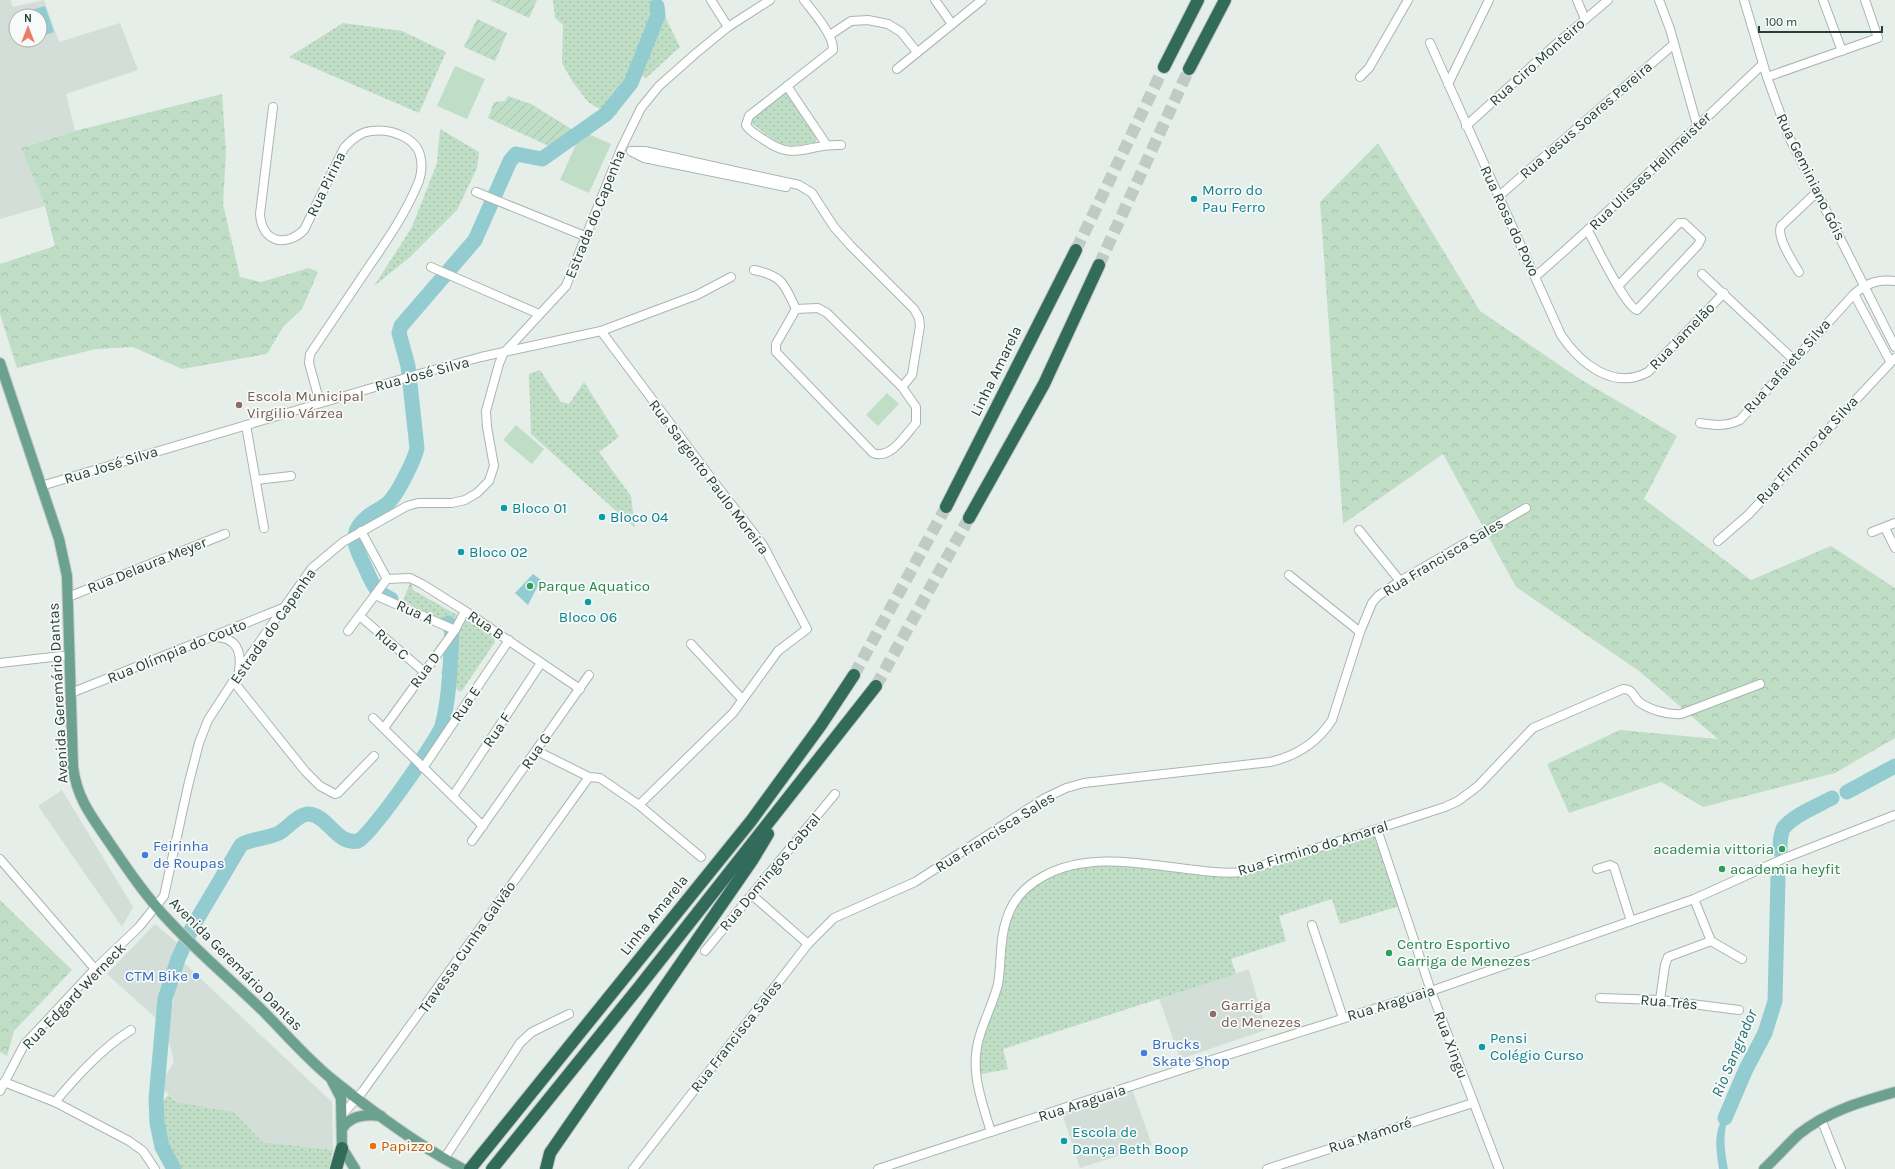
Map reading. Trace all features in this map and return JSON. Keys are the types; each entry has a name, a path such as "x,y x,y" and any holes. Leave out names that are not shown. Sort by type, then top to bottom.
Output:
{"highway":[{"path":"1164,67 1198,0"},
{"path":"1189,70 1224,0"},
{"name":"Linha Amarela","path":"946,506 1076,250"},
{"path":"969,518 1044,384 1098,265"},
{"name":"Linha Amarela","path":"470,1169 750,821 821,725 854,675"},
{"path":"492,1169 876,686"},
{"path":"546,1169 550,1153 753,860 790,796"},
{"path":"336,1169 342,1148"}],"main road":[{"name":"Avenida Geremário Dantas","path":"0,363 59,538 67,576 74,767 79,795 84,805 132,876 156,906 184,936 332,1079 382,1117 444,1159 463,1169"},
{"name":"Avenida Geremário Dantas","path":"332,1079 341,1098 342,1148"},
{"path":"1769,1167 1799,1135 1821,1119 1835,1111 1895,1092"},
{"path":"342,1129 345,1123 355,1118 371,1115 382,1117"},
{"path":"342,1148 355,1169"}],"street":[{"path":"711,0 728,27"},
{"name":"Estrada do Capenha","path":"156,906 164,896 168,882 188,786 199,743 208,720 238,673 312,568 343,542 406,506 418,503 452,503 465,500 477,494 489,481 494,466 487,427 486,411 498,364 503,354 566,286 587,237 621,149 641,108 659,86 728,27 770,0"},
{"path":"804,0 830,35 833,50 749,116 746,125 748,129 770,145 782,151 797,152 826,144 841,145"},
{"path":"935,0 952,24"},
{"path":"897,69 982,0"},
{"path":"1360,77 1369,68 1408,0"},
{"path":"1448,84 1489,0"},
{"path":"1577,0 1585,19"},
{"name":"Rua Ciro Monteiro","path":"1466,126 1555,45 1608,0"},
{"path":"1659,0 1674,44 1697,125"},
{"name":"Rua Geminiano Góis","path":"1744,0 1766,77 1788,135 1895,347"},
{"path":"1823,0 1842,51"},
{"path":"1766,77 1878,38 1865,0"},
{"path":"830,35 851,21 868,20 888,24 901,32 917,52"},
{"name":"Rua Rosa do Povo","path":"1430,43 1498,197 1536,276 1561,335 1571,350 1582,361 1597,371 1613,378"},
{"name":"Rua Jesus Soares Pereira","path":"1498,197 1674,44"},
{"name":"Rua Ulisses Hellmeister","path":"1536,276 1588,231 1697,125 1763,64"},
{"path":"787,86 826,144"},
{"name":"Rua Pirina","path":"273,106 260,214 261,224 267,234 275,239 286,241 296,237 304,230 344,148 350,141 361,134 371,130 385,130 403,136 413,142 421,158 419,180 395,228 310,354 309,363 320,403"},
{"path":"621,149 645,151 704,167 765,180 798,190 806,190 812,193 834,227 914,309 919,318 920,326 914,367 912,375 902,387"},
{"path":"476,192 587,237"},
{"path":"1799,272 1781,236 1780,230 1781,226 1817,192"},
{"path":"1588,231 1618,286 1632,308 1637,310 1698,245 1701,239 1684,223 1679,223 1618,286"},
{"path":"431,267 539,314"},
{"path":"754,270 763,272 783,283 796,309"},
{"path":"1702,274 1793,359"},
{"name":"Rua José Silva","path":"41,486 419,374 481,357 503,354 601,332 698,295 731,277"},
{"path":"1870,296 1884,280"},
{"path":"1865,285 1884,280 1895,281"},
{"name":"Rua Lafaiete Silva","path":"1700,423 1721,425 1731,424 1740,420 1793,359 1854,294 1865,285"},
{"name":"Rua Jamelão","path":"1613,378 1638,376 1648,372 1724,293"},
{"path":"1854,294 1893,360"},
{"path":"818,308 827,313 902,387 916,407 916,422 888,453 879,456 873,454 776,352 776,344 796,309 818,308"},
{"name":"Rua Sargento Paulo Moreira","path":"601,332 714,482 763,544 807,629 778,651 742,698"},
{"name":"Rua Firmino da Silva","path":"1718,541 1748,515 1893,360"},
{"path":"246,425 264,528"},
{"path":"256,480 291,476"},
{"name":"Rua Francisca Sales","path":"633,1169 808,944 834,918 915,882 1045,798 1066,788 1084,783 1270,762 1287,758 1299,752 1323,733 1332,720 1360,632 1375,600 1386,589 1526,508"},
{"path":"1872,532 1895,523"},
{"path":"1885,528 1895,548"},
{"path":"1359,530 1400,581"},
{"path":"348,632 361,617 385,582 361,532"},
{"name":"Rua Delaura Meyer","path":"68,597 225,534"},
{"path":"1289,575 1360,632"},
{"name":"Rua B","path":"385,582 410,578 466,611 580,689"},
{"name":"Rua A","path":"376,594 455,630"},
{"name":"Rua Olímpia do Couto","path":"71,693 214,637 283,608"},
{"name":"Rua D","path":"384,728 455,630 466,611"},
{"name":"Rua C","path":"361,617 424,671"},
{"path":"214,637 223,638 234,643 240,656 238,673"},
{"name":"Rua E","path":"424,768 509,640"},
{"path":"639,805 733,712 742,698 691,644"},
{"path":"0,663 70,655"},
{"name":"Rua F","path":"453,796 541,663"},
{"name":"Rua G","path":"472,841 589,676"},
{"path":"233,681 305,771 320,786 334,794 338,793 374,756"},
{"name":"Rua Firmino do Amaral","path":"991,1132 976,1081 975,1052 998,983 1001,943 1006,918 1018,898 1036,880 1065,866 1095,862 1118,862 1221,873 1241,872 1377,830 1458,801 1478,786 1533,728 1623,689 1631,691 1639,702 1645,705 1666,713 1681,714 1760,684"},
{"path":"373,718 483,826"},
{"path":"537,751 589,778 600,778 639,805 701,857"},
{"name":"Travessa Cunha Galvão","path":"342,1115 368,1085 589,778"},
{"name":"Rua Domingos Cabral","path":"705,951 835,794"},
{"name":"Rua Araguaia","path":"878,1169 1343,1018 1431,991 1694,898 1786,858 1895,815"},
{"name":"Rua Xingu","path":"1377,830 1431,991 1473,1103 1500,1169"},
{"path":"0,859 95,969"},
{"path":"1597,869 1610,865 1614,867 1631,921"},
{"path":"752,895 808,944"},
{"path":"1694,898 1712,941 1742,959"},
{"name":"Rua Edgard Werneck","path":"0,1091 24,1044 95,969 137,930 156,906"},
{"path":"1312,925 1343,1018"},
{"path":"1660,1000 1665,965 1668,957 1712,941"},
{"name":"Rua Três","path":"1600,998 1660,1000 1739,1010"},
{"path":"444,1159 520,1043 532,1032 569,1014"},
{"path":"55,1102 116,1039 131,1030"},
{"path":"4,1082 55,1102 128,1141 143,1151 155,1169"},
{"name":"Rua Mamoré","path":"1267,1169 1473,1103"},
{"path":"1821,1119 1841,1169"}],"shaded area":[{"path":"0,0 10,0 13,7 44,0 47,8 8,8 8,48 48,48 48,11 59,42 120,23 138,70 66,94 75,131 21,148 45,206 0,219"},
{"path":"62,790 133,907 122,927 38,806"},
{"path":"155,924 181,946 159,1021 107,974"},
{"path":"181,960 332,1102 333,1150 262,1142 234,1112 177,1102 159,1086 174,1062 167,1034"},
{"name":"Garriga de Menezes","path":"1249,969 1266,1030 1180,1059 1159,998"},
{"path":"1131,1086 1152,1145 1080,1168 1061,1110"}],"green space":[{"path":"490,0 537,0 529,18"},
{"path":"553,0 657,0 680,47 646,78 639,74 616,115 606,113 588,102 572,81 562,63 563,25 555,18"},
{"path":"477,19 507,33 495,61 464,47"},
{"path":"343,23 402,31 446,52 419,113 289,57"},
{"path":"455,66 485,79 467,119 437,106"},
{"path":"785,92 817,136 816,142 795,146 780,143 751,123 751,116"},
{"path":"222,94 226,152 223,204 240,277 261,282 309,268 318,272 302,309 283,327 267,354 182,369 133,347 96,349 17,368 0,314 0,264 55,246 45,206 21,148 75,131"},
{"path":"508,96 531,104 573,130 553,148 488,118 494,102 505,101"},
{"path":"440,129 479,152 477,168 457,210 409,258 374,286 412,227 437,163"},
{"path":"582,131 611,144 589,193 560,180"},
{"path":"1378,143 1480,311 1580,379 1677,436 1644,499 1751,580 1831,546 1895,588 1895,738 1835,773 1703,807 1661,782 1569,813 1547,764 1620,730 1718,739 1639,671 1516,587 1443,454 1343,524 1320,202"},
{"path":"540,370 561,402 569,404 584,382 619,437 599,452 631,496 635,528 531,434 529,374"},
{"path":"887,393 899,404 878,426 866,415"},
{"path":"516,425 544,449 532,464 503,440"},
{"path":"411,581 413,590 494,636 495,642 461,692 444,679 441,672 450,653 451,626 403,600"},
{"path":"1375,830 1400,906 1340,924 1332,899 1279,916 1286,941 1231,959 1236,974 1003,1049 1008,1069 977,1075 977,1047 998,988 1009,912 1028,889 1069,868 1085,865 1117,864 1226,877"},
{"path":"0,900 72,970 14,1031 7,1056 0,1052"},
{"path":"168,1095 177,1102 234,1112 262,1142 333,1150 329,1169 176,1169 168,1161 155,1111"}],"water":[{"path":"48,15 54,32 48,34"},
{"name":"Parque Aquatico","path":"533,574 541,580 528,605 515,593"},
{"path":"1733,1099 1725,1134 1725,1149 1728,1169 1719,1169 1716,1140 1717,1132 1719,1125"}],"waterway":[{"path":"391,599 381,593 372,582 358,552 355,539 358,526 363,520 383,507 393,498 406,476 417,448 408,366 399,333 401,326 475,240 510,161 516,154 542,159 606,114 631,83 658,15 657,6"},
{"path":"174,1169 162,1147 157,1123 156,1099 165,999 178,959 193,926 241,845 279,833 301,816 309,814 322,820 344,839 358,841 365,836 417,767 438,735 442,726 447,703 450,667 452,632 448,623"},
{"name":"Rio Sangrador","path":"1847,792 1895,766"},
{"name":"Rio Sangrador","path":"1780,851 1781,834 1787,824 1799,815 1832,798"},
{"name":"Rio Sangrador","path":"1725,1118 1746,1069 1765,1033 1775,1001 1778,878"}],"tunnel":[{"path":"1076,250 1164,67"},
{"path":"1099,265 1189,69"},
{"path":"854,675 946,507"},
{"path":"876,686 969,518"}],"place":[{"name":"Morro do Pau Ferro","path":"1194,199"},
{"name":"Escola Municipal Virgilio Várzea","path":"239,405"},
{"name":"Bloco 01","path":"504,508"},
{"name":"Bloco 04","path":"602,517"},
{"name":"Bloco 02","path":"461,552"},
{"name":"Parque Aquatico","path":"530,586"},
{"name":"Bloco 06","path":"588,602"},
{"name":"academia vittoria","path":"1782,849"},
{"name":"Feirinha de Roupas","path":"145,855"},
{"name":"academia heyfit","path":"1722,869"},
{"name":"Centro Esportivo Garriga de Menezes","path":"1389,953"},
{"name":"CTM Bike","path":"196,976"},
{"name":"Garriga de Menezes","path":"1213,1014"},
{"name":"Pensi Colégio Curso","path":"1482,1047"},
{"name":"Brucks Skate Shop","path":"1144,1053"},
{"name":"Escola de Dança Beth Boop","path":"1064,1141"},
{"name":"Papizzo","path":"373,1146"}]}
